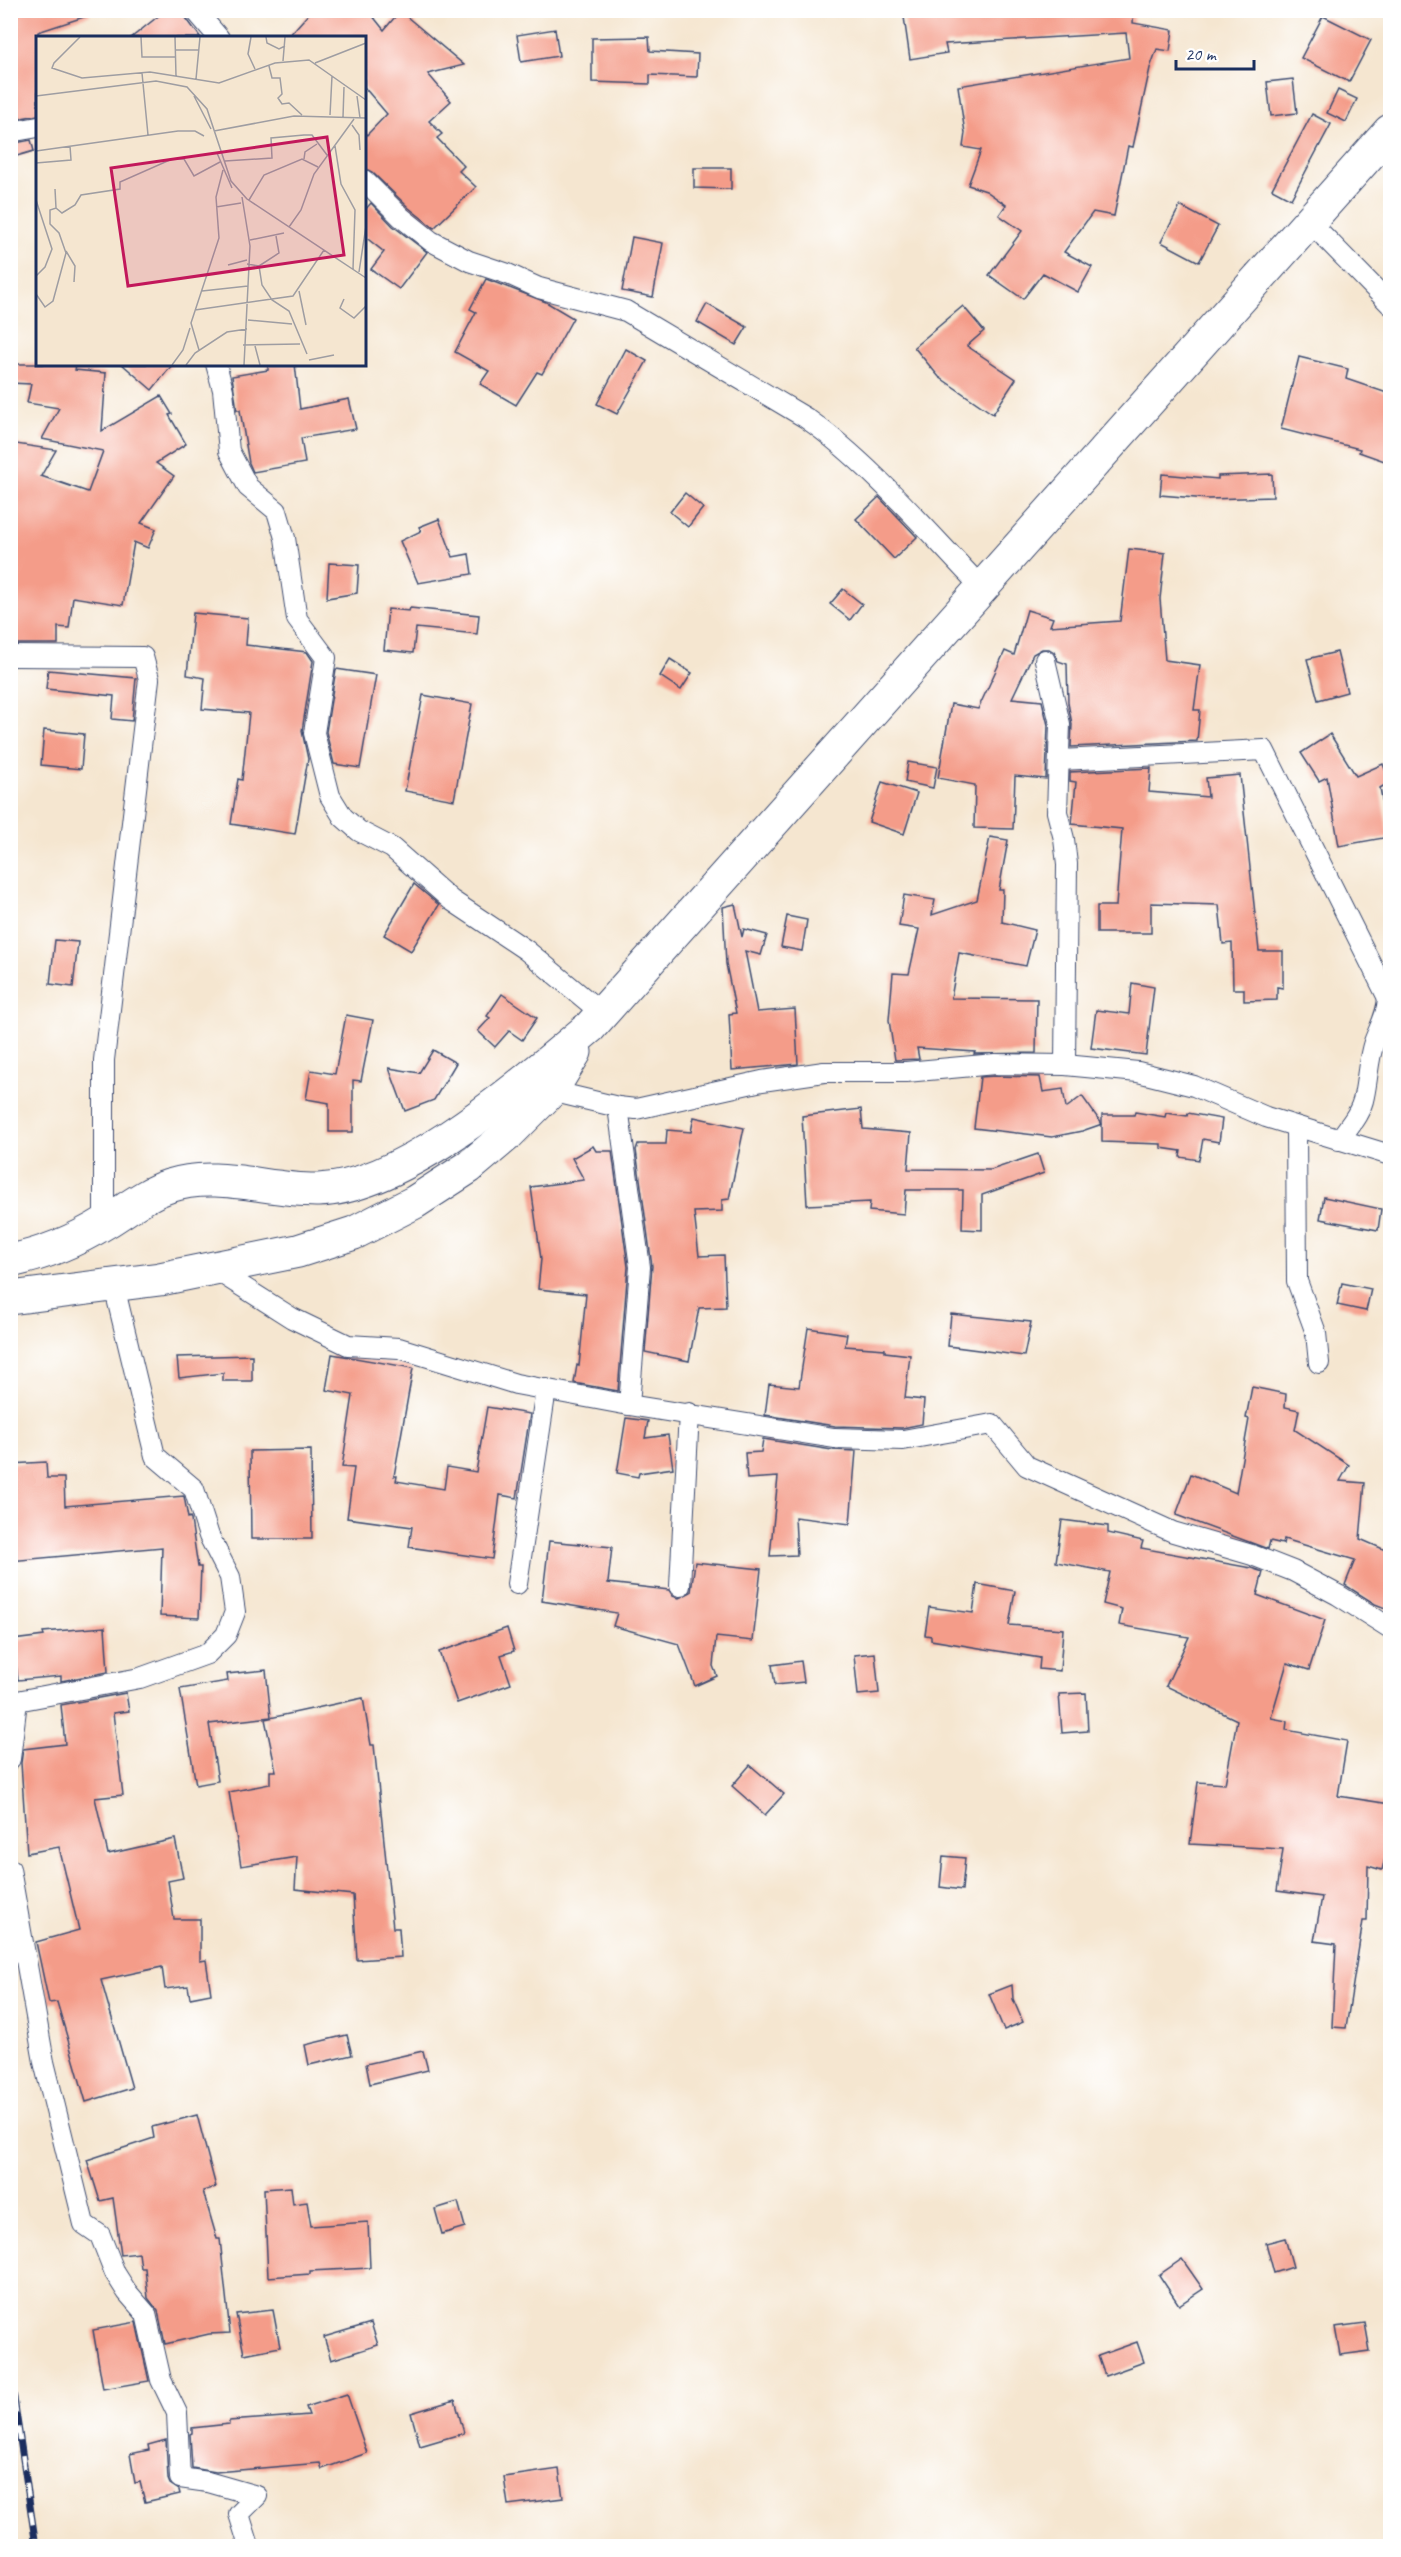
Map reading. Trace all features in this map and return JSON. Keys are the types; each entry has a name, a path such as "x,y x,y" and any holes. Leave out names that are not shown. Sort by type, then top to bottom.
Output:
{"highway":[{"path":"10,1262 62,1245 169,1186 197,1180 320,1190 356,1183 396,1168 437,1145 487,1110 596,1020 1390,131"},
{"path":"10,1298 114,1286 213,1268 309,1248 354,1233 415,1202 469,1167 508,1134 551,1091 596,1020"}],"street":[{"path":"195,10 210,34"},
{"path":"10,132 36,127"},
{"path":"366,182 401,217 431,241 469,261 508,274 539,288 626,311 806,418 832,437 865,468 981,587"},
{"path":"1309,221 1390,304"},
{"path":"217,366 223,390 229,451 248,487 277,511 285,538 297,619 326,658 314,733 330,796 343,817 359,831 392,848 451,900 526,950 596,1020"},
{"path":"10,656 143,657 149,679 104,1060 104,1223"},
{"path":"1045,660 1060,724 1057,812 1067,864 1065,1065"},
{"path":"1060,760 1264,750 1389,998 1387,1015 1375,1040 1366,1069 1364,1097 1356,1117 1339,1140"},
{"path":"551,1091 636,1109 762,1081 824,1072 906,1072 995,1064 1065,1065 1138,1072 1183,1083 1266,1118 1390,1155"},
{"path":"618,1107 640,1267 629,1405"},
{"path":"1296,1127 1297,1281 1316,1333 1319,1363"},
{"path":"213,1268 292,1318 348,1345 399,1348 516,1384 834,1438 903,1440 992,1424 1027,1466 1173,1532 1252,1555 1293,1571 1338,1595 1390,1628"},
{"path":"10,1759 17,1701 140,1678 207,1654 226,1635 235,1612 230,1577 209,1536 194,1489 155,1456 114,1286"},
{"path":"517,1584 546,1389"},
{"path":"681,1586 689,1413"},
{"path":"10,1869 44,2062 84,2224 100,2235 116,2273 127,2292 146,2314 161,2380 177,2413 180,2478 208,2482 257,2496 239,2514 249,2547"}],"building":[{"path":"10,10 89,10 90,15 38,32 36,36 36,115 10,120"},
{"path":"166,10 180,10 200,36 134,36"},
{"path":"312,10 368,10 384,30 400,11 464,65 428,74 451,101 429,121 442,134 437,138 464,166 459,171 476,187 434,228 366,169 366,136 387,114 366,89 366,36 289,36"},
{"path":"903,10 1134,10 1133,23 1173,30 1170,51 1157,49 1150,68 1133,147 1128,146 1114,216 1093,212 1064,252 1092,267 1078,292 1043,273 1023,299 989,275 1022,231 999,215 1006,205 986,191 968,185 981,150 963,147 965,133 958,86 1129,58 1126,33 945,44 947,53 910,59"},
{"path":"1323,16 1371,40 1349,82 1301,58"},
{"path":"555,29 559,56 521,62 517,35"},
{"path":"649,37 650,51 698,54 697,77 650,75 650,84 592,82 592,38"},
{"path":"1293,79 1297,113 1271,116 1267,82"},
{"path":"1338,90 1357,99 1346,122 1327,113"},
{"path":"1312,114 1331,124 1291,199 1272,189"},
{"path":"31,140 34,151 10,158 10,144"},
{"path":"694,168 731,168 731,189 694,188"},
{"path":"371,203 393,226 427,252 399,289 371,269 384,252 366,238 366,209"},
{"path":"1180,206 1218,226 1199,262 1161,242"},
{"path":"632,237 663,243 653,297 622,291"},
{"path":"486,279 546,302 573,318 542,374 537,372 516,405 480,384 489,371 455,352 476,312 470,309"},
{"path":"707,304 747,327 736,345 697,322"},
{"path":"963,306 984,331 967,346 1016,379 993,414 939,377 914,347"},
{"path":"626,349 647,361 617,414 597,404"},
{"path":"1299,357 1348,369 1346,379 1390,394 1390,463 1359,452 1360,449 1281,429"},
{"path":"10,364 76,366 75,370 106,373 102,431 161,396 186,444 156,463 174,476 141,523 156,529 148,548 134,542 123,605 73,597 69,628 58,627 58,644 10,644 10,443 56,450 41,476 88,492 103,451 42,439 59,408 27,403 31,384 10,383"},
{"path":"124,366 171,366 152,390"},
{"path":"268,366 295,366 300,409 349,399 356,429 301,438 305,463 253,472 249,463 240,410 237,410 232,376 268,370"},
{"path":"1162,474 1218,479 1218,476 1272,474 1273,497 1208,499 1160,495"},
{"path":"685,493 703,508 688,527 670,512"},
{"path":"879,497 917,537 894,559 856,519"},
{"path":"439,519 453,557 469,554 472,574 418,583 400,541 421,531 419,527"},
{"path":"1129,549 1165,553 1160,599 1165,660 1200,665 1194,710 1200,710 1197,741 1071,747 1072,724 1068,703 1067,664 1058,661 1054,652 1049,649 1042,649 1033,654 1012,698 1042,701 1048,725 1046,779 1015,776 1013,829 974,828 975,785 938,778 951,704 978,709 1005,651 1014,655 1027,610 1053,618 1050,626 1120,621"},
{"path":"329,563 359,565 357,593 327,598"},
{"path":"843,589 862,604 850,620 830,604"},
{"path":"410,608 479,615 477,634 416,628 413,653 384,650 388,609 409,611"},
{"path":"193,613 248,618 246,645 307,652 313,661 302,731 308,759 295,834 231,824 238,779 242,780 249,713 202,709 205,678 187,675"},
{"path":"1337,652 1347,692 1318,700 1307,659"},
{"path":"670,659 692,673 681,690 660,676"},
{"path":"336,669 376,675 360,768 334,764 326,732"},
{"path":"48,670 136,678 132,721 112,719 114,696 46,689"},
{"path":"423,695 472,704 454,800 405,791"},
{"path":"44,730 84,734 81,769 41,765"},
{"path":"1330,734 1356,776 1383,764 1390,782 1380,788 1389,837 1339,846 1327,777 1319,781 1301,753"},
{"path":"908,762 937,767 933,788 905,782"},
{"path":"1151,768 1149,792 1208,797 1206,778 1240,775 1259,951 1283,951 1283,988 1277,987 1277,1000 1244,1001 1244,989 1233,989 1232,943 1223,944 1219,905 1151,903 1151,933 1097,933 1097,906 1116,906 1122,829 1072,824 1076,782 1070,781 1070,772"},
{"path":"882,782 917,793 904,834 869,822"},
{"path":"990,837 1008,840 999,890 1003,890 1002,922 1035,930 1026,966 959,953 951,998 1037,999 1036,1053 974,1054 975,1052 917,1048 919,1059 895,1060 889,1020 893,973 909,974 919,929 899,926 904,895 935,900 932,915 977,900"},
{"path":"414,884 439,905 411,951 384,935"},
{"path":"735,904 742,937 744,929 767,935 761,955 745,951 757,1012 795,1009 798,1064 732,1070 729,1014 736,1013 726,964 723,907"},
{"path":"787,916 807,920 802,951 781,947"},
{"path":"55,940 78,942 73,987 50,984"},
{"path":"1132,983 1154,987 1146,1055 1091,1048 1096,1010 1129,1014"},
{"path":"502,994 537,1018 522,1040 509,1031 495,1047 478,1031 490,1018 487,1016"},
{"path":"346,1015 373,1020 361,1081 353,1080 353,1132 329,1132 329,1103 306,1099 311,1070 335,1074"},
{"path":"433,1050 456,1063 434,1100 405,1111 389,1068 419,1073"},
{"path":"980,1077 1040,1077 1043,1092 1063,1089 1066,1108 1082,1096 1102,1124 1052,1137 974,1128"},
{"path":"861,1109 863,1129 911,1133 908,1169 991,1170 1038,1154 1044,1173 982,1195 982,1230 962,1229 963,1190 906,1190 904,1214 869,1211 870,1202 807,1205 802,1116"},
{"path":"1135,1112 1165,1117 1166,1113 1187,1116 1188,1113 1222,1119 1219,1142 1203,1139 1199,1160 1180,1157 1181,1151 1161,1148 1161,1144 1102,1142 1102,1115 1134,1115"},
{"path":"694,1117 744,1128 729,1199 722,1200 722,1211 694,1212 699,1256 724,1255 726,1307 699,1308 689,1361 645,1352 652,1266 636,1150 638,1144 666,1144 667,1130 691,1132"},
{"path":"593,1146 596,1151 612,1151 628,1267 618,1391 574,1383 577,1365 579,1366 586,1294 538,1289 541,1259 531,1187 584,1180 572,1158"},
{"path":"1324,1197 1381,1209 1378,1230 1320,1219"},
{"path":"1342,1283 1371,1289 1366,1311 1337,1305"},
{"path":"951,1314 1031,1322 1024,1356 948,1346"},
{"path":"808,1328 847,1334 845,1346 885,1349 885,1352 910,1355 905,1398 924,1400 922,1424 902,1428 835,1426 765,1415 769,1384 799,1387"},
{"path":"332,1354 413,1368 394,1476 397,1476 396,1481 444,1489 447,1467 476,1472 487,1407 530,1414 517,1498 500,1495 492,1559 409,1547 412,1527 347,1518 354,1468 342,1467 353,1395 326,1390"},
{"path":"252,1355 252,1381 223,1381 223,1373 179,1378 177,1357"},
{"path":"1252,1387 1286,1394 1285,1407 1299,1410 1295,1430 1349,1465 1340,1481 1365,1483 1360,1539 1390,1552 1390,1610 1375,1604 1345,1585 1355,1560 1284,1539 1283,1544 1270,1541 1268,1549 1176,1515 1191,1474 1236,1493 1249,1419 1246,1418"},
{"path":"626,1418 648,1421 645,1438 668,1435 673,1468 639,1473 638,1477 617,1473"},
{"path":"763,1439 832,1450 856,1451 850,1524 795,1517 797,1555 770,1556 778,1477 747,1479 745,1453 761,1452"},
{"path":"311,1450 312,1539 251,1539 250,1451"},
{"path":"46,1462 47,1478 64,1478 65,1506 184,1496 188,1518 190,1517 191,1520 198,1567 201,1567 199,1618 160,1616 162,1547 10,1561 10,1464"},
{"path":"1062,1520 1108,1526 1108,1533 1143,1541 1141,1548 1263,1572 1257,1595 1325,1620 1309,1670 1287,1663 1271,1718 1287,1721 1286,1730 1347,1741 1338,1796 1390,1804 1390,1839 1382,1870 1368,1866 1367,1921 1363,1921 1346,2028 1332,2027 1336,1944 1314,1941 1322,1897 1277,1891 1283,1849 1190,1844 1198,1782 1225,1784 1237,1720 1166,1686 1189,1637 1119,1625 1122,1609 1103,1604 1110,1572 1056,1562"},
{"path":"549,1541 612,1547 608,1583 669,1590 673,1596 679,1598 691,1592 695,1562 761,1569 753,1641 716,1637 713,1666 717,1676 695,1686 679,1644 613,1626 617,1613 542,1601"},
{"path":"977,1584 1015,1591 1009,1625 1063,1629 1060,1671 1039,1669 1040,1658 931,1640 931,1636 925,1635 929,1607 973,1613"},
{"path":"105,1627 108,1672 61,1681 61,1676 18,1680 13,1640 44,1636 43,1632"},
{"path":"507,1628 514,1651 501,1655 511,1684 457,1703 439,1652"},
{"path":"875,1653 879,1693 858,1695 854,1655"},
{"path":"801,1661 804,1682 775,1685 772,1665"},
{"path":"266,1670 271,1717 209,1724 218,1781 196,1785 180,1689 228,1681 227,1674"},
{"path":"126,1693 129,1711 113,1713 123,1795 95,1798 108,1854 175,1839 183,1878 168,1881 174,1919 200,1919 200,1961 206,1960 211,1994 190,1998 188,1986 165,1989 162,1967 101,1980 132,2088 86,2102 57,2002 49,2003 36,1942 79,1930 59,1847 27,1853 21,1763 23,1749 65,1744 61,1705"},
{"path":"1086,1693 1088,1731 1062,1733 1059,1694"},
{"path":"363,1698 371,1745 374,1745 393,1928 399,1928 401,1957 357,1960 353,1895 295,1889 297,1857 241,1866 229,1792 270,1784 270,1771 276,1771 265,1719"},
{"path":"750,1765 784,1794 765,1815 732,1786"},
{"path":"943,1856 965,1858 962,1890 940,1887"},
{"path":"1012,1985 1013,1999 1023,2022 1004,2030 989,1994"},
{"path":"347,2035 352,2055 309,2065 305,2045"},
{"path":"423,2051 428,2070 370,2084 366,2064"},
{"path":"197,2115 216,2187 203,2191 217,2239 220,2239 230,2333 209,2334 165,2344 158,2311 148,2298 145,2268 141,2268 139,2253 121,2255 113,2198 100,2201 87,2160 154,2138 152,2127"},
{"path":"291,2187 293,2204 307,2202 311,2226 368,2222 370,2268 310,2271 310,2274 268,2277 264,2189"},
{"path":"458,2202 465,2227 442,2234 435,2209"},
{"path":"1285,2238 1293,2267 1274,2273 1266,2243"},
{"path":"1182,2259 1203,2289 1179,2305 1159,2275"},
{"path":"273,2310 280,2347 244,2354 236,2314"},
{"path":"136,2322 149,2381 103,2389 93,2330"},
{"path":"371,2323 378,2345 331,2360 324,2337"},
{"path":"1365,2323 1370,2351 1340,2355 1335,2327"},
{"path":"1137,2342 1144,2362 1105,2376 1098,2356"},
{"path":"347,2394 367,2453 322,2469 320,2463 216,2472 192,2468 190,2434 192,2428 229,2424 229,2421 309,2415 306,2407"},
{"path":"455,2400 464,2433 420,2446 411,2413"},
{"path":"166,2440 168,2479 180,2494 145,2502 140,2482 135,2483 130,2454 149,2450 148,2445"},
{"path":"559,2469 563,2498 508,2505 504,2477"}],"railway":[{"path":"10,2372 36,2546"}]}
